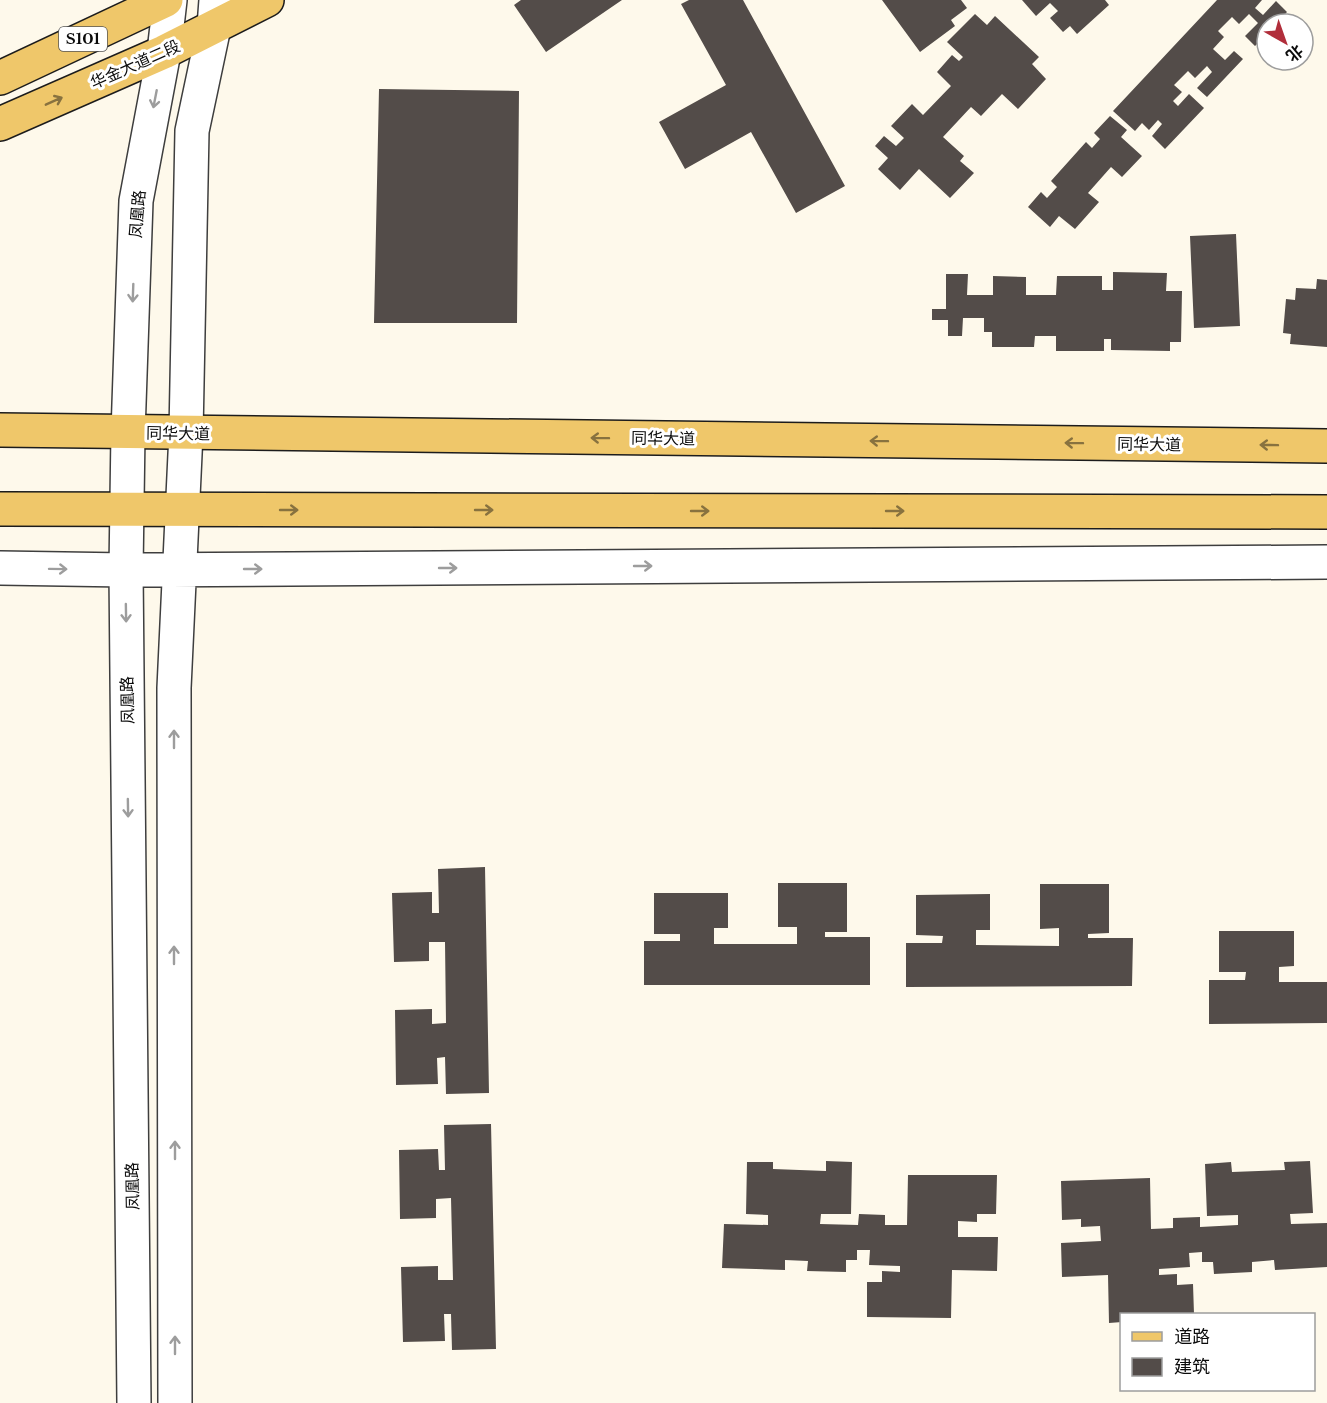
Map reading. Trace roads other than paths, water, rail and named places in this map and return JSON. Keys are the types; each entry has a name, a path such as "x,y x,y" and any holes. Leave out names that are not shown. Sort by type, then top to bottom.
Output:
{"main road":[{"name":"S101","path":"0,78 168,0"},
{"name":"华金大道二段","path":"0,124 164,52 215,13 267,0"},
{"name":"同华大道","path":"0,430 1327,446"},
{"path":"0,509 1327,512"}],"street":[{"name":"凤凰路","path":"134,1403 126,509 136,201 164,52 168,0"},
{"path":"175,1403 174,688 186,433 192,131 215,13"},
{"path":"0,568 126,570 1327,562"}]}
